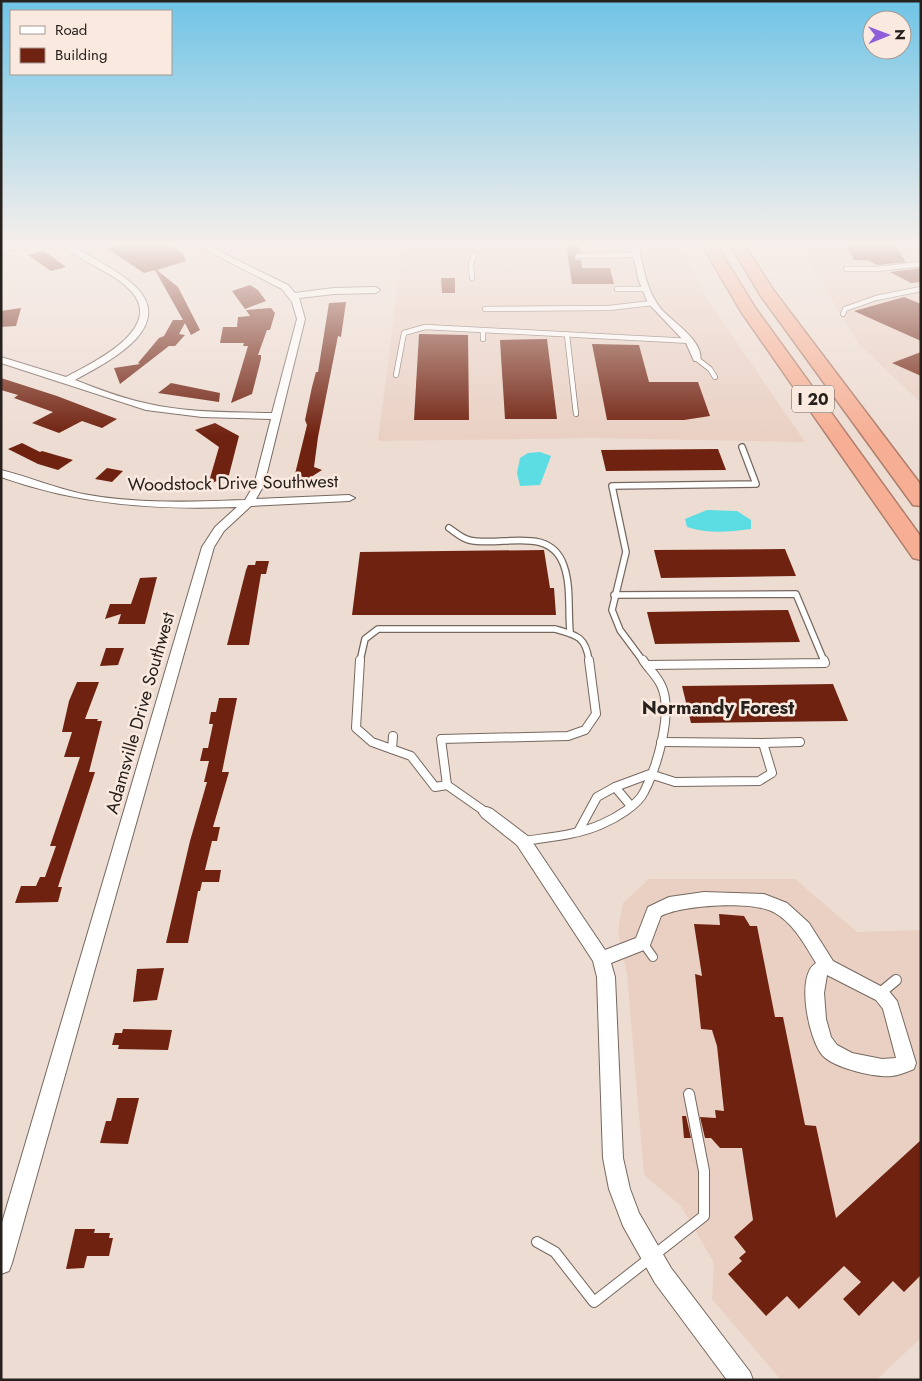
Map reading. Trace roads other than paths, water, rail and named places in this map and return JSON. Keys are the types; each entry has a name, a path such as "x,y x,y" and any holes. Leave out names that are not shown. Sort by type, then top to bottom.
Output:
{"highway":[{"name":"I 20","path":"748,307 874,490 921,553"},
{"name":"I 20","path":"778,307 921,500"}],"street":[{"path":"68,380 111,355 130,340 138,331 146,313 145,307"},
{"name":"Adamsville Drive Southwest","path":"1,1263 208,547 218,529 249,502 259,485 301,318 300,307"},
{"path":"656,307 691,342 697,359"},
{"path":"1,360 68,380 128,402 161,410 203,415 276,416"},
{"name":"Woodstock Drive Southwest","path":"1,473 52,491 122,502 156,504 349,498"},
{"path":"487,813 523,841 601,959 606,977 613,1158 616,1184 627,1213 652,1257 682,1301 742,1380"},
{"path":"601,959 648,950 654,912 670,904 704,899 764,901 793,917 803,928 827,966 879,994 891,1006 907,1064 896,1069 877,1067 840,1057 828,1048 820,1032 815,989 818,971 827,966"}],"lane":[{"path":"484,309 614,307"},
{"path":"843,314 845,309 849,307"},
{"path":"396,375 404,333 424,327 691,342"},
{"path":"483,330 483,339"},
{"path":"567,336 576,414"},
{"path":"697,359 710,369 715,378"},
{"path":"523,841 578,832 603,824 631,806 644,793 661,742 667,709 661,685 620,630 612,610 614,595 626,552 612,486 756,484 742,447"},
{"path":"449,528 468,540 529,541 547,544 555,550 564,566 570,631"},
{"path":"614,595 796,594 825,663 647,665"},
{"path":"448,785 441,739 568,736 586,730 596,714 587,646 570,631 555,628 378,629 365,639 360,655 356,728 372,742 411,756 435,787 448,785 487,813"},
{"path":"392,749 393,736"},
{"path":"661,742 800,742"},
{"path":"578,832 597,797 615,787 650,774 675,782 759,781 772,773 763,742"},
{"path":"615,787 631,806"},
{"path":"879,994 896,980"},
{"path":"537,1242 555,1252 594,1302 704,1216 706,1204 699,1138 689,1094"}],"water":[{"path":"540,452 551,456 540,485 520,486 517,473 520,458 528,453"},
{"path":"707,510 737,511 751,520 751,529 719,532 687,527 685,519"}],"district":[{"name":"Normandy Forest","path":"718,707"}]}
